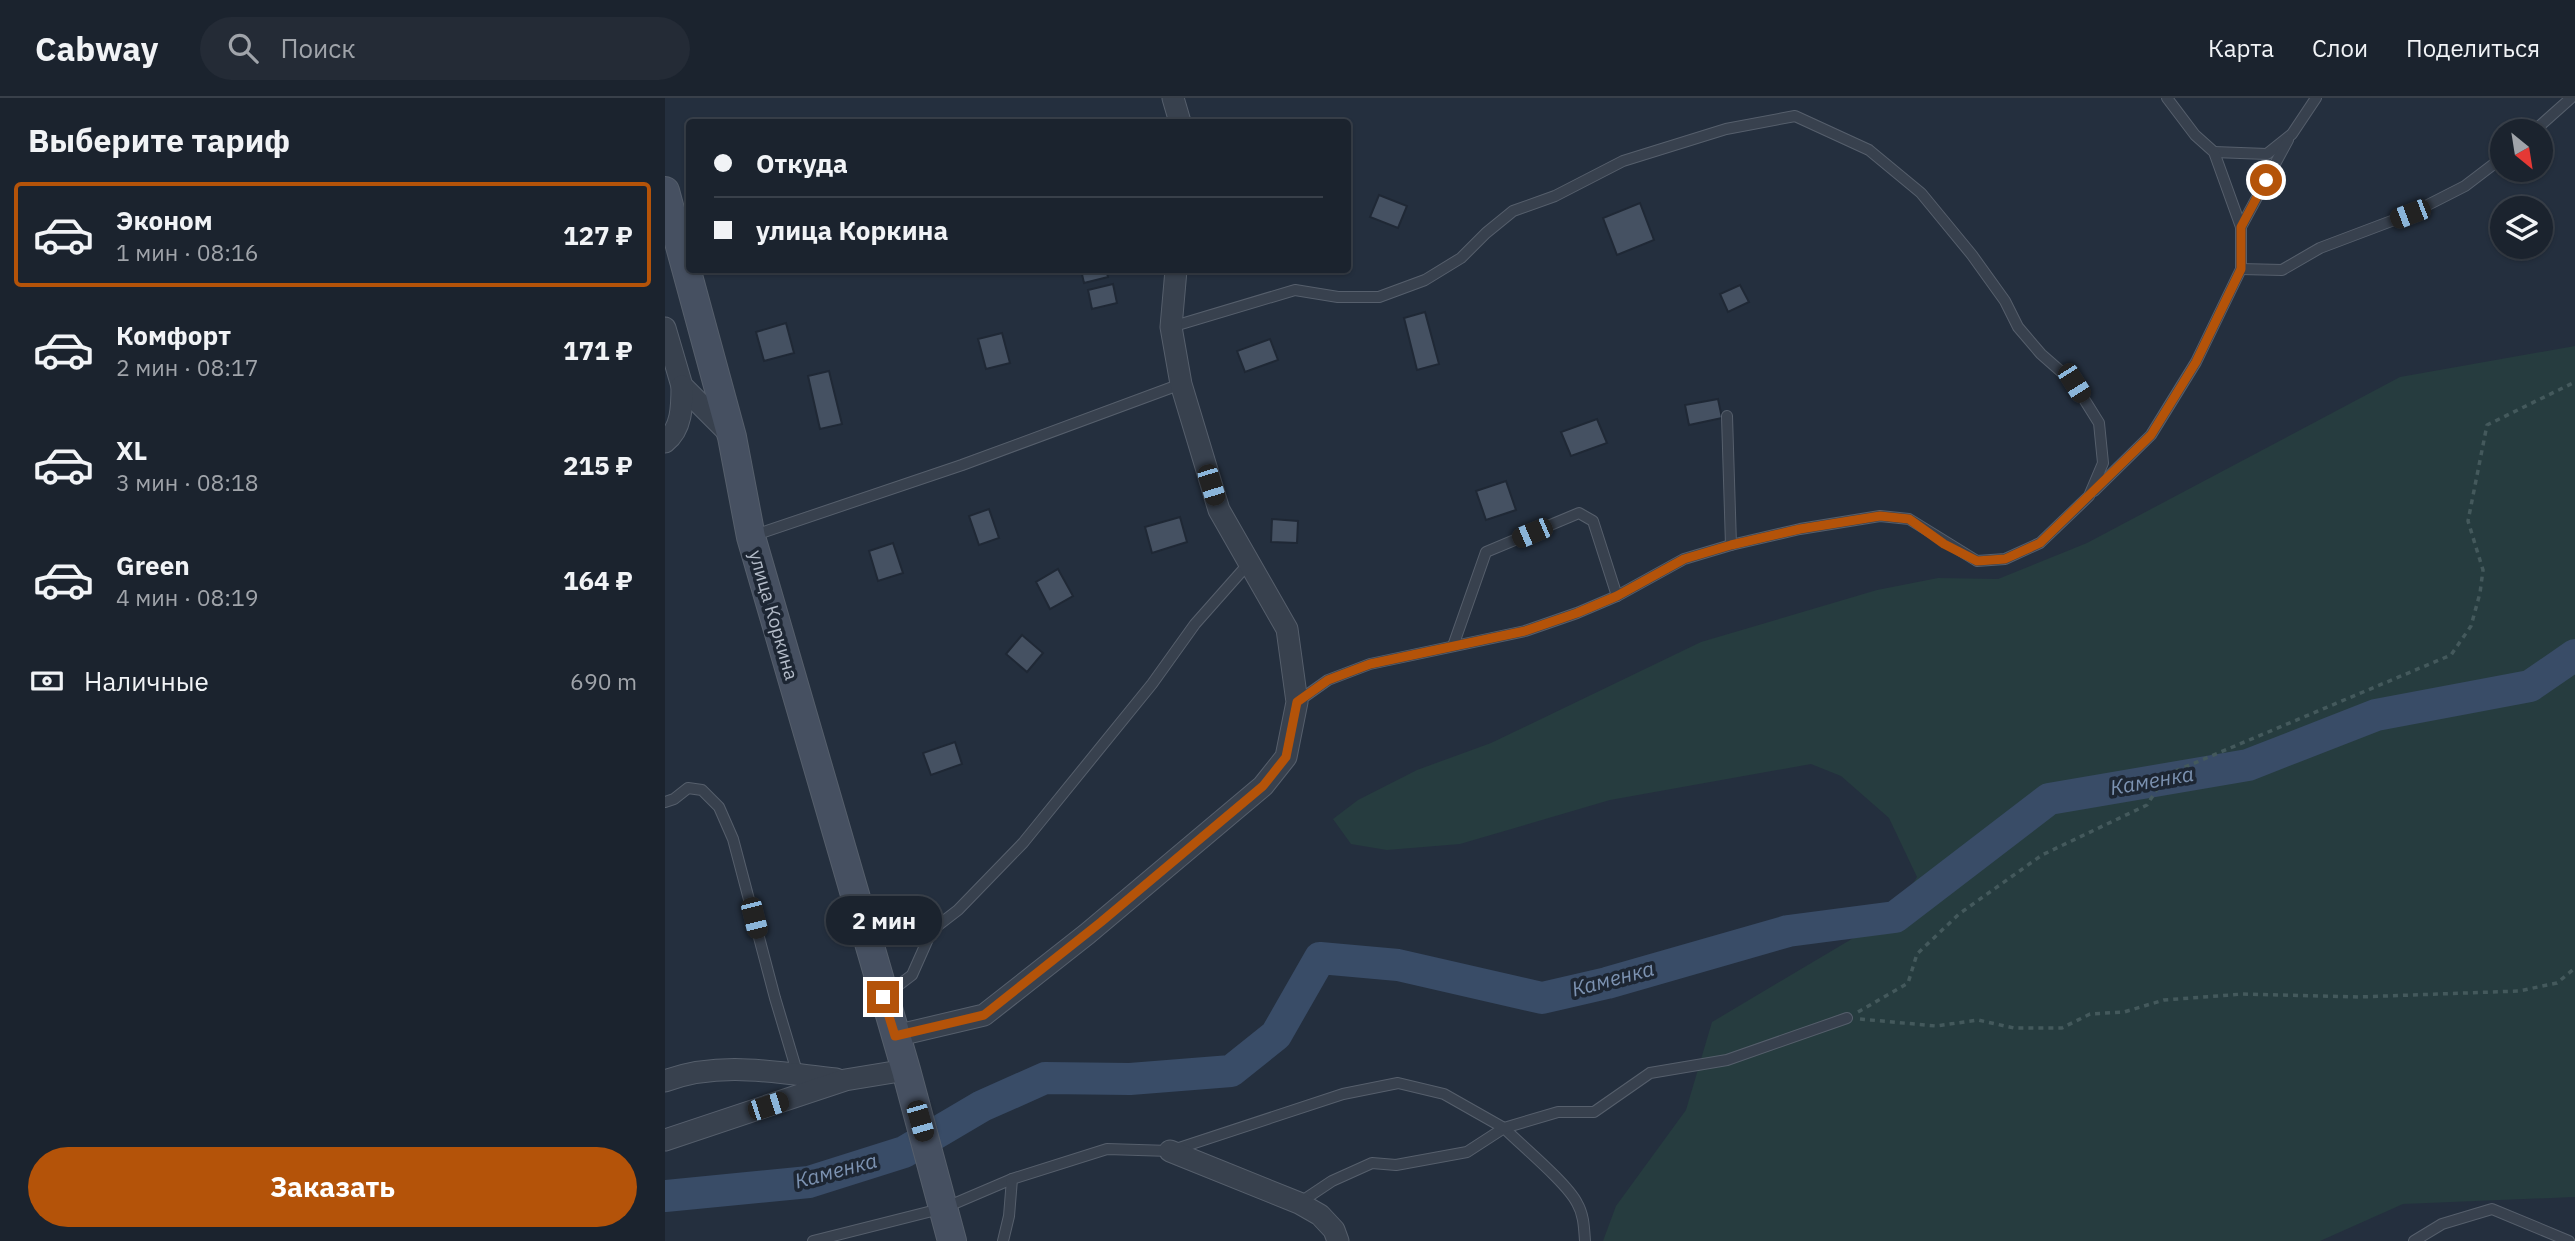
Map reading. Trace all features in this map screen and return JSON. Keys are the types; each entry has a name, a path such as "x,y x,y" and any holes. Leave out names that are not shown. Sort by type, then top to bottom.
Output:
{"main road":[{"name":"улица Коркина","path":"665,191 686,268"},
{"name":"улица Коркина","path":"687,273 732,437 751,537 906,1070 952,1241"}],"street":[{"path":"1173,98 1179,119"},
{"path":"895,1036 984,1015 1096,926 1263,786 1286,757 1297,702 1287,629 1219,510 1181,384 1171,327 1175,273"},
{"path":"665,328 682,386 682,410 673,435 665,442"},
{"path":"682,386 732,437"},
{"path":"665,1081 678,1076 731,1068 845,1080"},
{"path":"665,1140 845,1080 906,1070"},
{"path":"1170,1152 1299,1203 1320,1215 1334,1230 1338,1241"}],"lane":[{"path":"1297,702 1328,680 1370,664 1525,631 1617,596 1684,559 1800,529 1880,516 1909,519 1944,544 1977,561 2005,559 2040,543 2151,435 2196,362 2241,269 2241,227 2214,152 2195,135 2167,98"},
{"path":"2241,227 2292,134 2316,98"},
{"path":"2547,119 2571,98"},
{"path":"1171,327 1295,290 1338,297 1379,297 1425,280 1461,258 1513,211 1555,196 1623,161 1725,129 1795,116 1870,150 1921,192 1979,264 2005,301 2018,327 2041,354 2074,383 2099,423 2103,463 2089,496"},
{"path":"2214,152 2267,153 2292,134"},
{"path":"2241,269 2282,270 2320,248 2410,214 2465,186 2490,167"},
{"path":"751,537 962,465 1181,384"},
{"path":"1727,416 1731,545"},
{"path":"1453,646 1486,552 1579,513 1593,521 1617,596"},
{"path":"883,997 912,975 932,930 958,911 1023,844 1152,684 1195,624 1249,563"},
{"path":"665,802 674,799 688,788 702,790 719,807 733,839 798,1075"},
{"path":"1299,1203 1332,1181 1372,1163 1396,1165 1467,1152 1504,1128 1558,1112 1594,1112 1650,1073 1727,1060 1847,1018"},
{"path":"813,1241 944,1208 1012,1180 1107,1149 1170,1152 1343,1094 1398,1083 1444,1094 1504,1128 1577,1202 1584,1220 1585,1241"},
{"path":"1003,1241 1012,1180"},
{"path":"2414,1241 2442,1224 2492,1209 2569,1241"}],"path":[{"path":"1847,1018 1907,983 1917,954 1959,914 2042,855 2147,805 2166,775 2451,655 2471,626 2480,593 2483,570 2468,522 2487,425 2575,382"},
{"path":"1847,1018 1936,1026 1978,1020 2014,1028 2063,1028 2089,1014 2124,1012 2164,999 2243,994 2359,997 2519,991 2557,983 2575,968"}],"green space":[{"path":"2575,346 2575,1197 2403,1204 2320,1241 1603,1241 1616,1206 1686,1110 1712,1022 1877,924 1903,899 1917,877 1889,818 1841,776 1811,764 1610,800 1460,844 1387,850 1351,844 1333,819 1358,800 1417,770 1491,743 1701,642 1877,590 1938,578 1998,579 2087,543 2400,377"}],"building":[{"path":"1379,195 1407,206 1398,228 1370,217"},
{"path":"1640,203 1654,240 1617,255 1603,218"},
{"path":"1082,273 1107,273 1108,277 1084,283"},
{"path":"1113,284 1117,303 1092,309 1088,290"},
{"path":"1740,285 1749,302 1728,312 1720,294"},
{"path":"1425,312 1439,364 1417,370 1404,318"},
{"path":"786,323 794,353 764,361 756,332"},
{"path":"1002,333 1010,363 986,369 978,339"},
{"path":"1270,339 1278,360 1245,372 1237,351"},
{"path":"829,371 842,424 820,429 808,376"},
{"path":"1718,399 1722,418 1689,425 1685,405"},
{"path":"1597,419 1607,443 1571,456 1561,432"},
{"path":"1506,481 1516,510 1486,520 1476,491"},
{"path":"989,509 999,538 979,545 969,516"},
{"path":"1180,517 1187,542 1152,553 1145,527"},
{"path":"1272,519 1298,521 1297,543 1271,542"},
{"path":"893,543 903,573 878,581 869,551"},
{"path":"1058,569 1073,596 1050,609 1036,582"},
{"path":"1022,635 1043,653 1027,672 1006,654"},
{"path":"955,742 962,764 931,775 923,753"}],"waterway":[{"name":"Каменка","path":"665,1196 809,1182 904,1152 982,1106 1045,1078 1130,1079 1231,1071 1276,1035 1320,958 1398,965 1542,998 1607,983 1788,931 1895,917 2049,799 2248,765 2376,715 2530,686 2575,655"}],"route":[{"path":"883,997 895,1036 984,1015 1101,922 1263,786 1286,757 1297,702 1328,680 1370,664 1525,631 1617,596 1684,559 1800,529 1880,516 1909,519 1944,544 1977,561 2005,559 2040,543 2151,435 2196,362 2241,269 2241,227 2266,180"}]}
